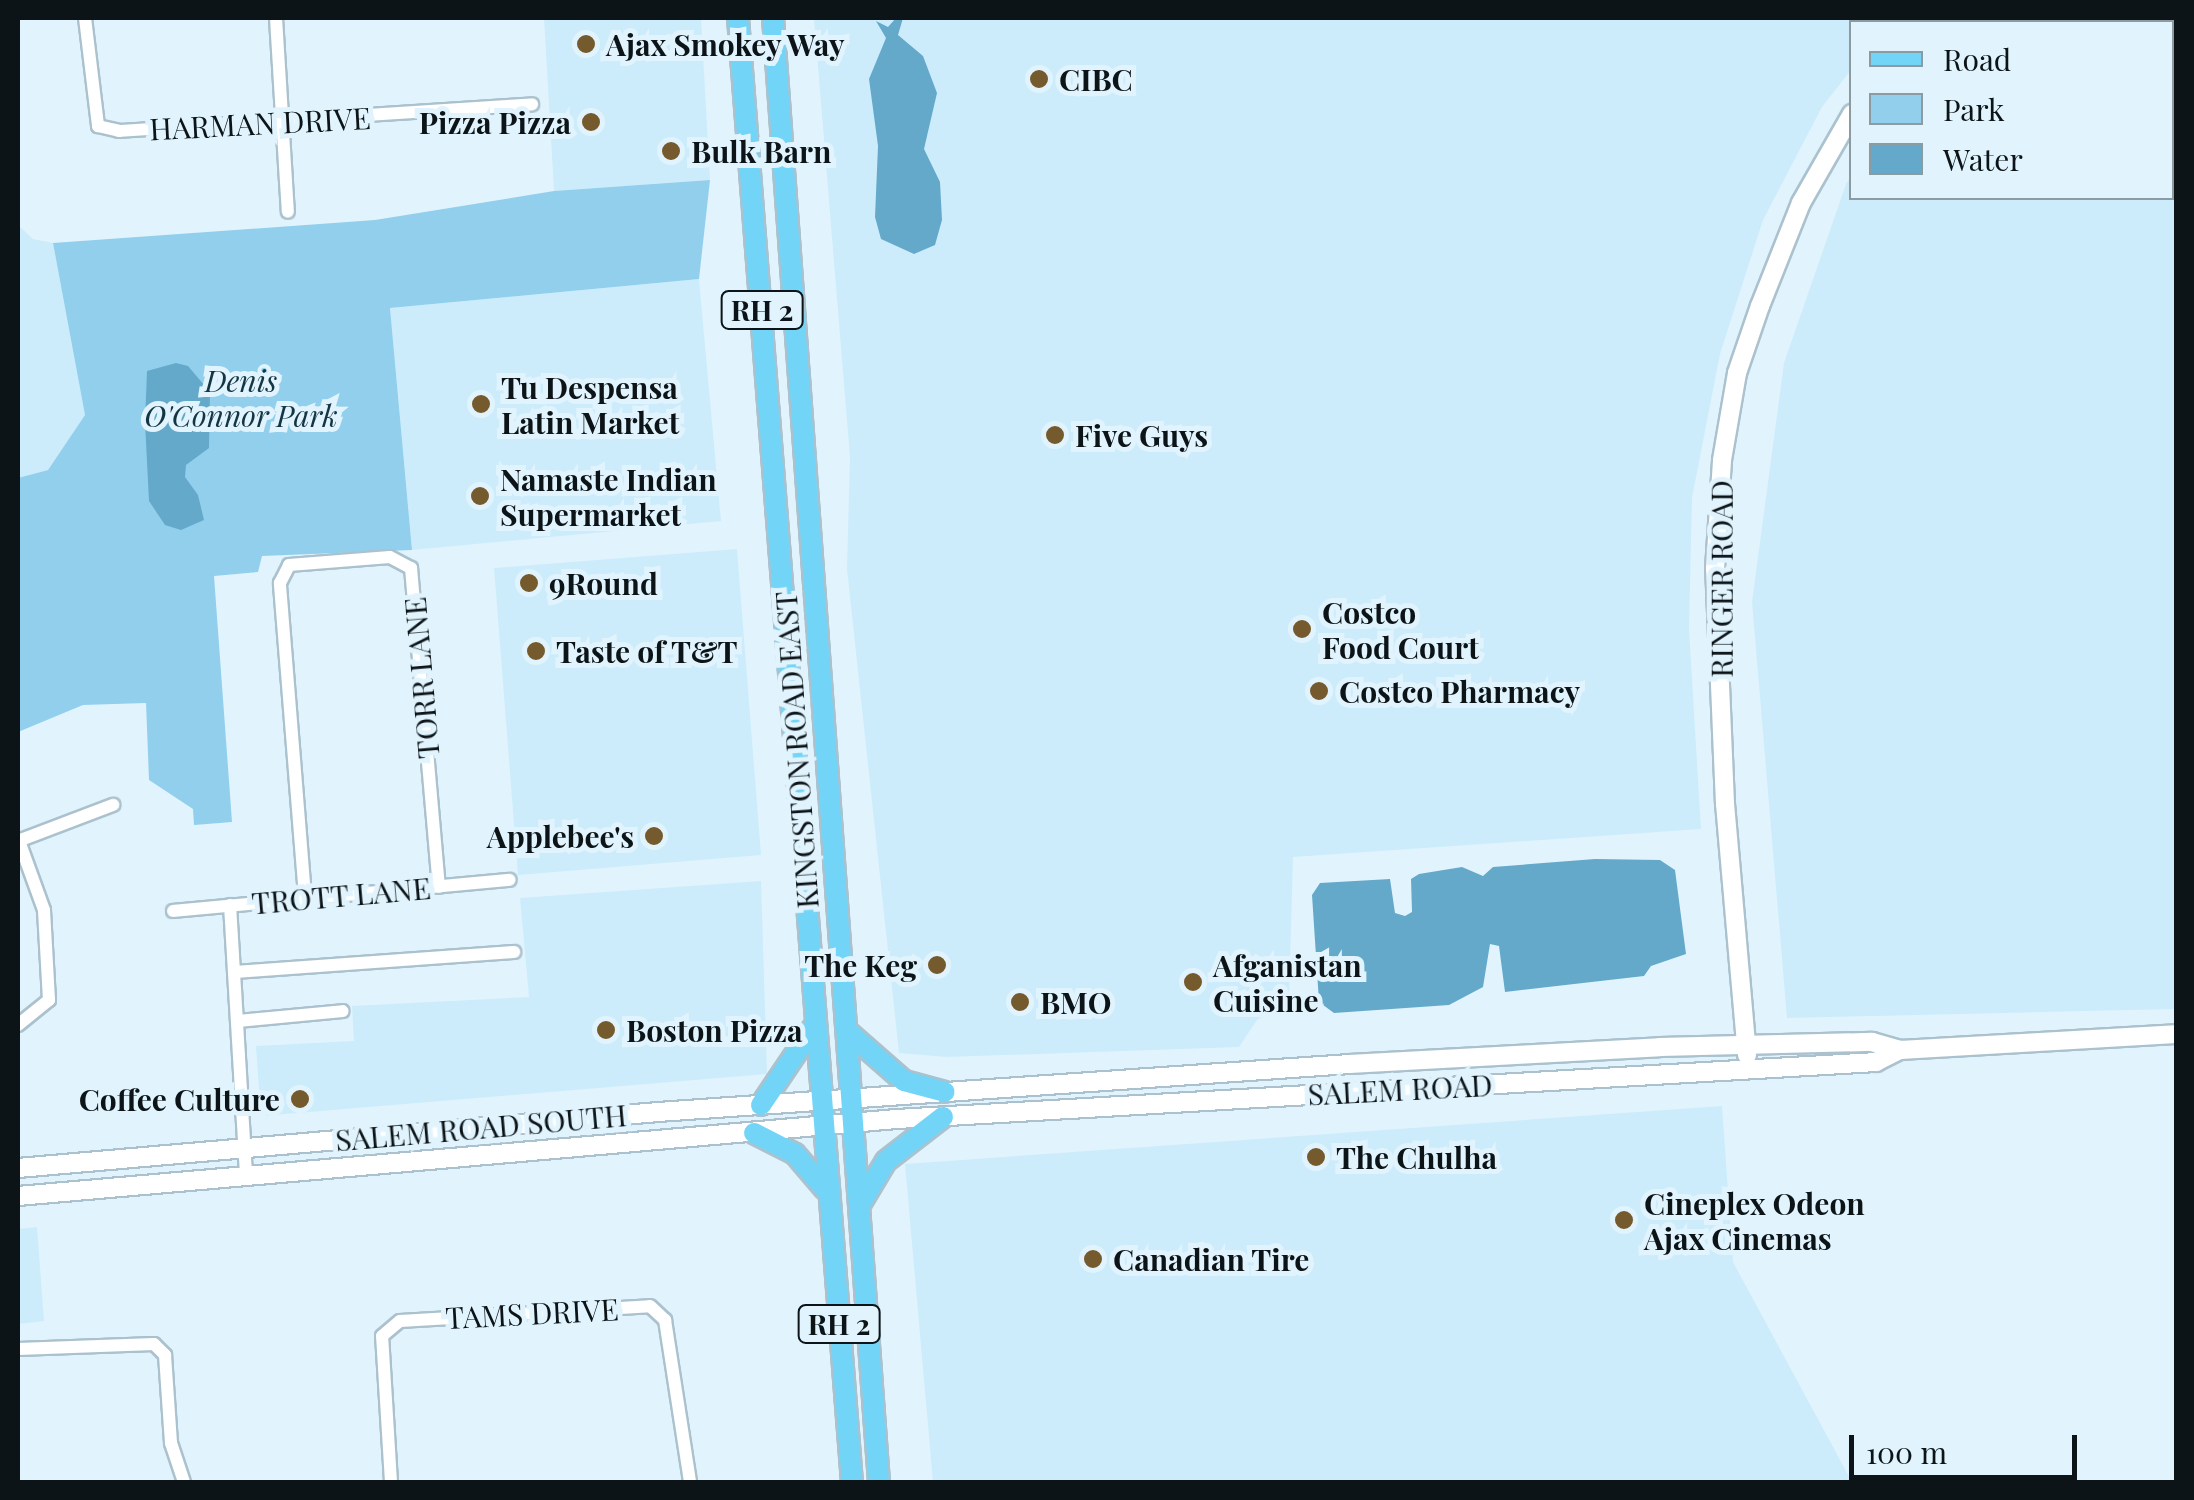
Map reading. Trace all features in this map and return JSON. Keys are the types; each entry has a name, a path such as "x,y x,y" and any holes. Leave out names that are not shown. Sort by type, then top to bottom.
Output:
{"main road":[{"name":"KINGSTON ROAD EAST","path":"738,18 852,1482"},
{"name":"KINGSTON ROAD EAST","path":"773,18 879,1482"},
{"name":"RINGER ROAD","path":"1747,1070 1725,804 1716,568 1722,460 1737,373 1760,306 1801,202 1849,119"},
{"path":"761,1105 815,1025"},
{"path":"848,1032 904,1080 945,1092"},
{"name":"SALEM ROAD","path":"945,1092 1746,1044 1872,1042 1900,1050 2176,1034"},
{"name":"SALEM ROAD","path":"897,1120 1876,1062 1900,1050"},
{"name":"SALEM ROAD SOUTH","path":"18,1168 945,1092"},
{"path":"859,1206 886,1161 943,1116"},
{"name":"SALEM ROAD SOUTH","path":"18,1196 897,1120"},
{"path":"754,1134 795,1154 828,1193"}],"street":[{"name":"HARMAN DRIVE","path":"85,18 98,126 120,131 532,104"},
{"path":"276,18 288,212"},
{"name":"TORR LANE","path":"305,896 280,583 289,565 390,557 411,568 439,887"},
{"path":"18,1025 49,1000 44,910 18,841 113,805"},
{"name":"TROTT LANE","path":"173,911 510,880"},
{"path":"230,904 246,1175"},
{"path":"234,972 514,952"},
{"path":"238,1022 343,1011"},
{"name":"TAMS DRIVE","path":"391,1482 382,1336 400,1321 650,1306 665,1320 690,1482"},
{"path":"18,1349 154,1344 165,1354 171,1443 184,1482"}],"shaded area":[{"path":"544,18 701,18 710,180 554,191"},
{"path":"814,18 1893,18 1849,20 1849,73 1822,107 1763,220 1720,354 1692,498 1689,629 1701,829 1293,857 1289,999 1257,1020 1239,1047 947,1057 899,1053 847,569 850,457"},
{"path":"2176,18 2176,1009 1787,1018 1752,602 1784,363 1846,184 1849,180 1849,200 2174,200 2174,20 1986,20"},
{"path":"18,225 33,239 53,243 85,415 48,470 18,478"},
{"path":"699,279 721,521 412,550 390,308"},
{"path":"737,549 761,855 518,875 494,568"},
{"path":"761,881 767,1074 261,1116 256,1046 354,1041 352,1006 529,997 520,898"},
{"path":"1722,1106 1733,1262 1852,1482 933,1482 905,1164"},
{"path":"37,1227 44,1321 18,1324 18,1229"}],"green space":[{"name":"Denis O'Connor Park","path":"710,180 699,279 390,308 412,550 262,556 258,572 214,576 232,822 194,825 193,809 149,780 146,703 83,705 18,732 18,478 48,470 85,415 53,243 375,220 554,191"}],"water":[{"path":"896,18 903,18 898,35 923,56 937,93 924,149 940,182 942,220 935,245 914,254 881,239 875,217 878,146 869,79 886,38 876,21 888,27"},
{"path":"176,363 188,366 210,392 209,448 186,465 185,477 198,495 204,520 181,530 165,525 149,501 145,422 147,371"},
{"path":"1595,859 1660,860 1675,870 1686,954 1651,966 1644,976 1505,992 1499,946 1490,944 1483,987 1449,1005 1334,1013 1319,1002 1312,895 1320,883 1390,879 1395,913 1405,916 1412,912 1411,879 1419,874 1462,867 1483,876 1493,867"}],"place":[{"name":"Ajax Smokey Way","path":"586,44"},
{"name":"CIBC","path":"1039,79"},
{"name":"Pizza Pizza","path":"591,122"},
{"name":"Bulk Barn","path":"671,151"},
{"name":"Tu Despensa Latin Market","path":"481,404"},
{"name":"Five Guys","path":"1055,435"},
{"name":"Namaste Indian Supermarket","path":"480,496"},
{"name":"9Round","path":"529,583"},
{"name":"Costco Food Court","path":"1302,629"},
{"name":"Taste of T&T","path":"536,651"},
{"name":"Costco Pharmacy","path":"1319,691"},
{"name":"Applebee's","path":"654,836"},
{"name":"The Keg","path":"937,965"},
{"name":"Afganistan Cuisine","path":"1193,982"},
{"name":"BMO","path":"1020,1002"},
{"name":"Boston Pizza","path":"606,1030"},
{"name":"Coffee Culture","path":"300,1099"},
{"name":"The Chulha","path":"1316,1157"},
{"name":"Cineplex Odeon Ajax Cinemas","path":"1624,1220"},
{"name":"Canadian Tire","path":"1093,1259"}]}
